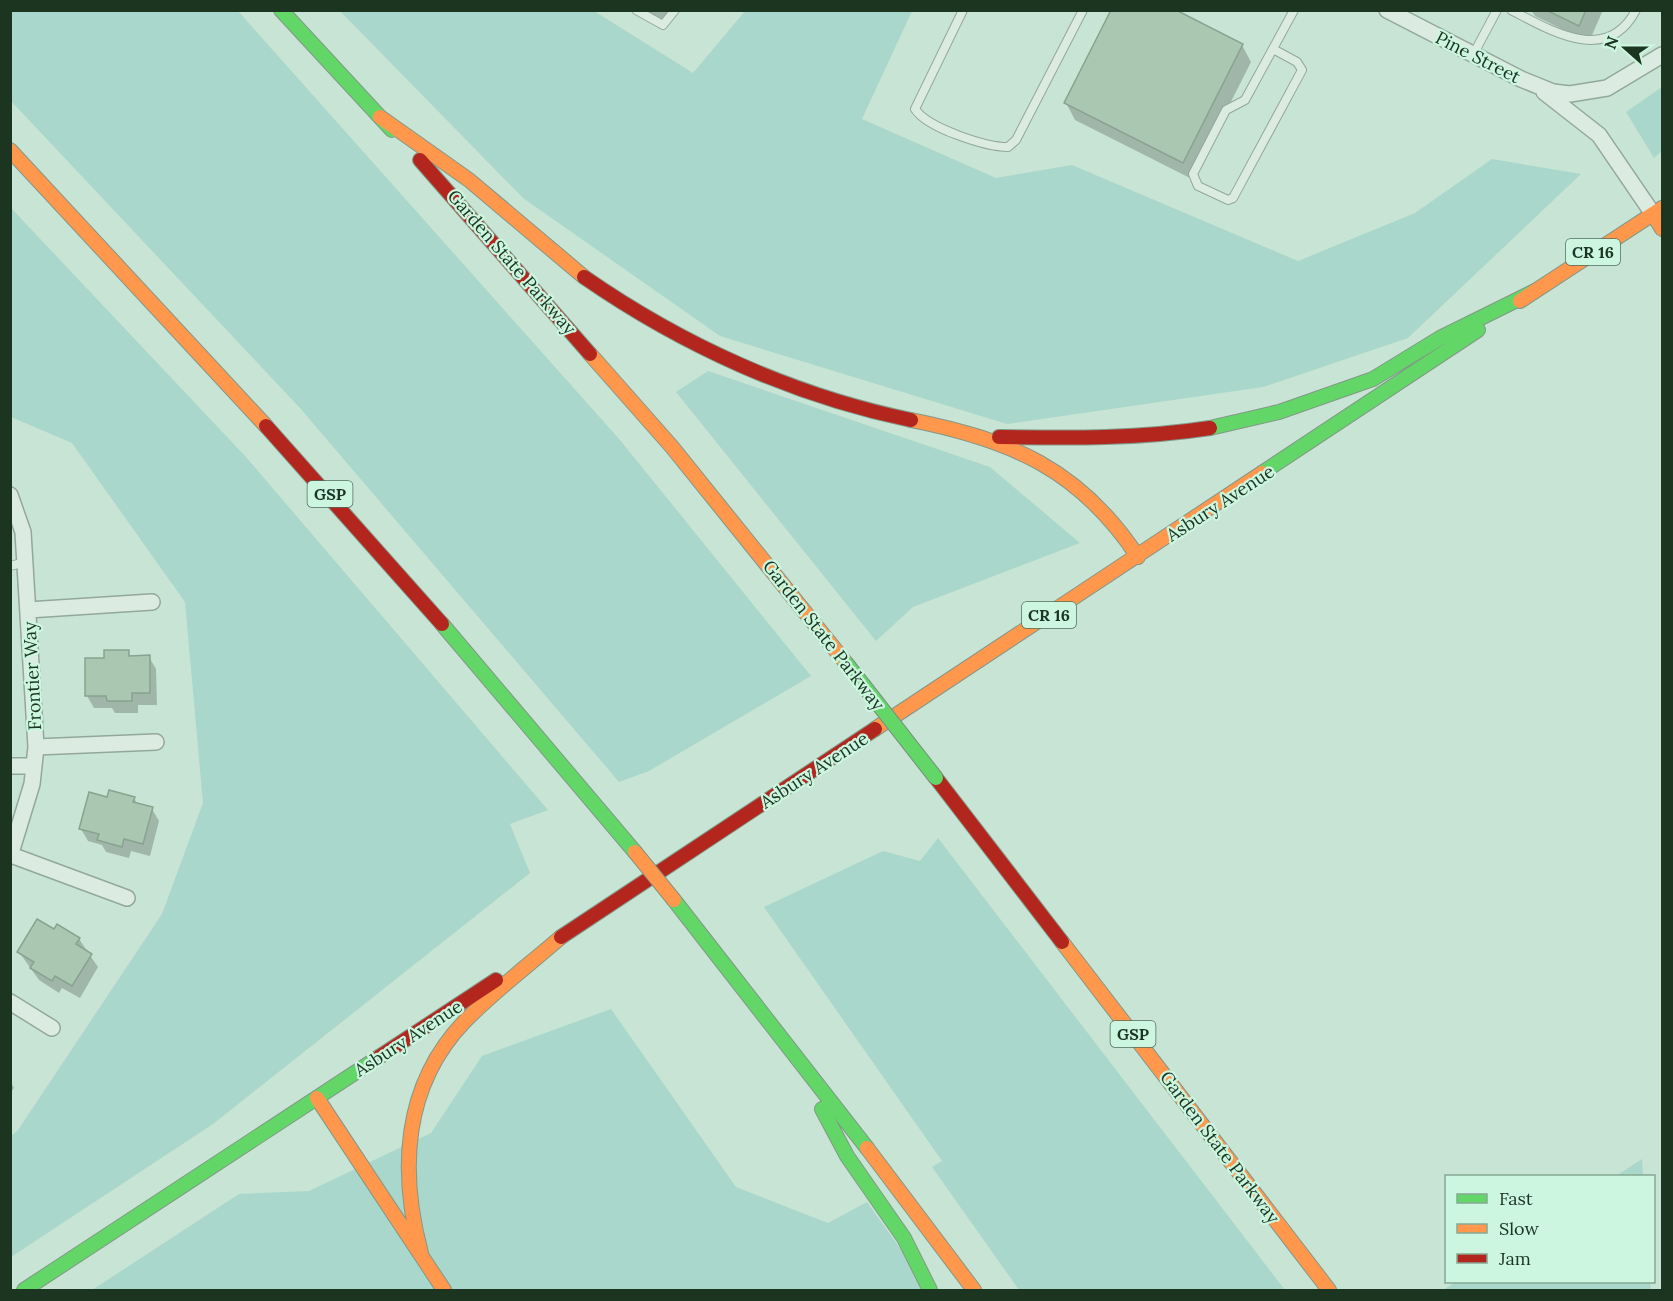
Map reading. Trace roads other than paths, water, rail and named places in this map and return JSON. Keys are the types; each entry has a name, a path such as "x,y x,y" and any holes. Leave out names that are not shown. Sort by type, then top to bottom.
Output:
{"main road":[{"name":"Garden State Parkway","path":"281,10 614,378 846,663 1329,1290"},
{"path":"380,117 469,181 511,219 576,271 669,330 749,368 826,398 882,415 980,436 1039,460 1074,482 1118,525 1138,557"},
{"name":"GSP","path":"10,150 228,381 353,520 635,852 790,1046 974,1290"},
{"path":"1658,211 1662,229"},
{"name":"Asbury Avenue","path":"24,1290 1138,557 1534,291 1658,211"},
{"path":"980,436 1072,439 1137,437 1215,427 1279,412 1373,379 1440,338 1534,291"},
{"path":"421,1253 409,1206 406,1162 412,1119 425,1080 443,1047 464,1022 561,937"},
{"path":"790,1046 847,1156 904,1238 930,1290"},
{"path":"317,1098 444,1290"}],"street":[{"name":"Pine Street","path":"1387,10 1537,87 1584,121 1599,135 1658,211"},
{"name":"Pine Street","path":"1537,87 1570,94 1593,92 1620,82 1662,55"},
{"name":"Frontier Way","path":"10,495 23,532 36,747 24,816 11,855"},
{"path":"28,610 152,602"},
{"path":"36,747 156,742"},
{"path":"10,766 34,766"},
{"path":"11,855 127,898"},
{"path":"10,1002 52,1028"}],"lane":[{"path":"636,10 663,26 675,10"},
{"path":"963,10 915,109 919,116 952,132 994,147 1008,147 1016,140 1083,10"},
{"path":"1273,49 1297,62 1302,70 1233,198 1228,200 1198,186 1193,174 1226,110 1245,100 1294,10"},
{"path":"1473,55 1497,10"},
{"path":"1511,10 1566,38 1596,40 1613,36 1636,10"},
{"path":"10,566 26,562"}]}
